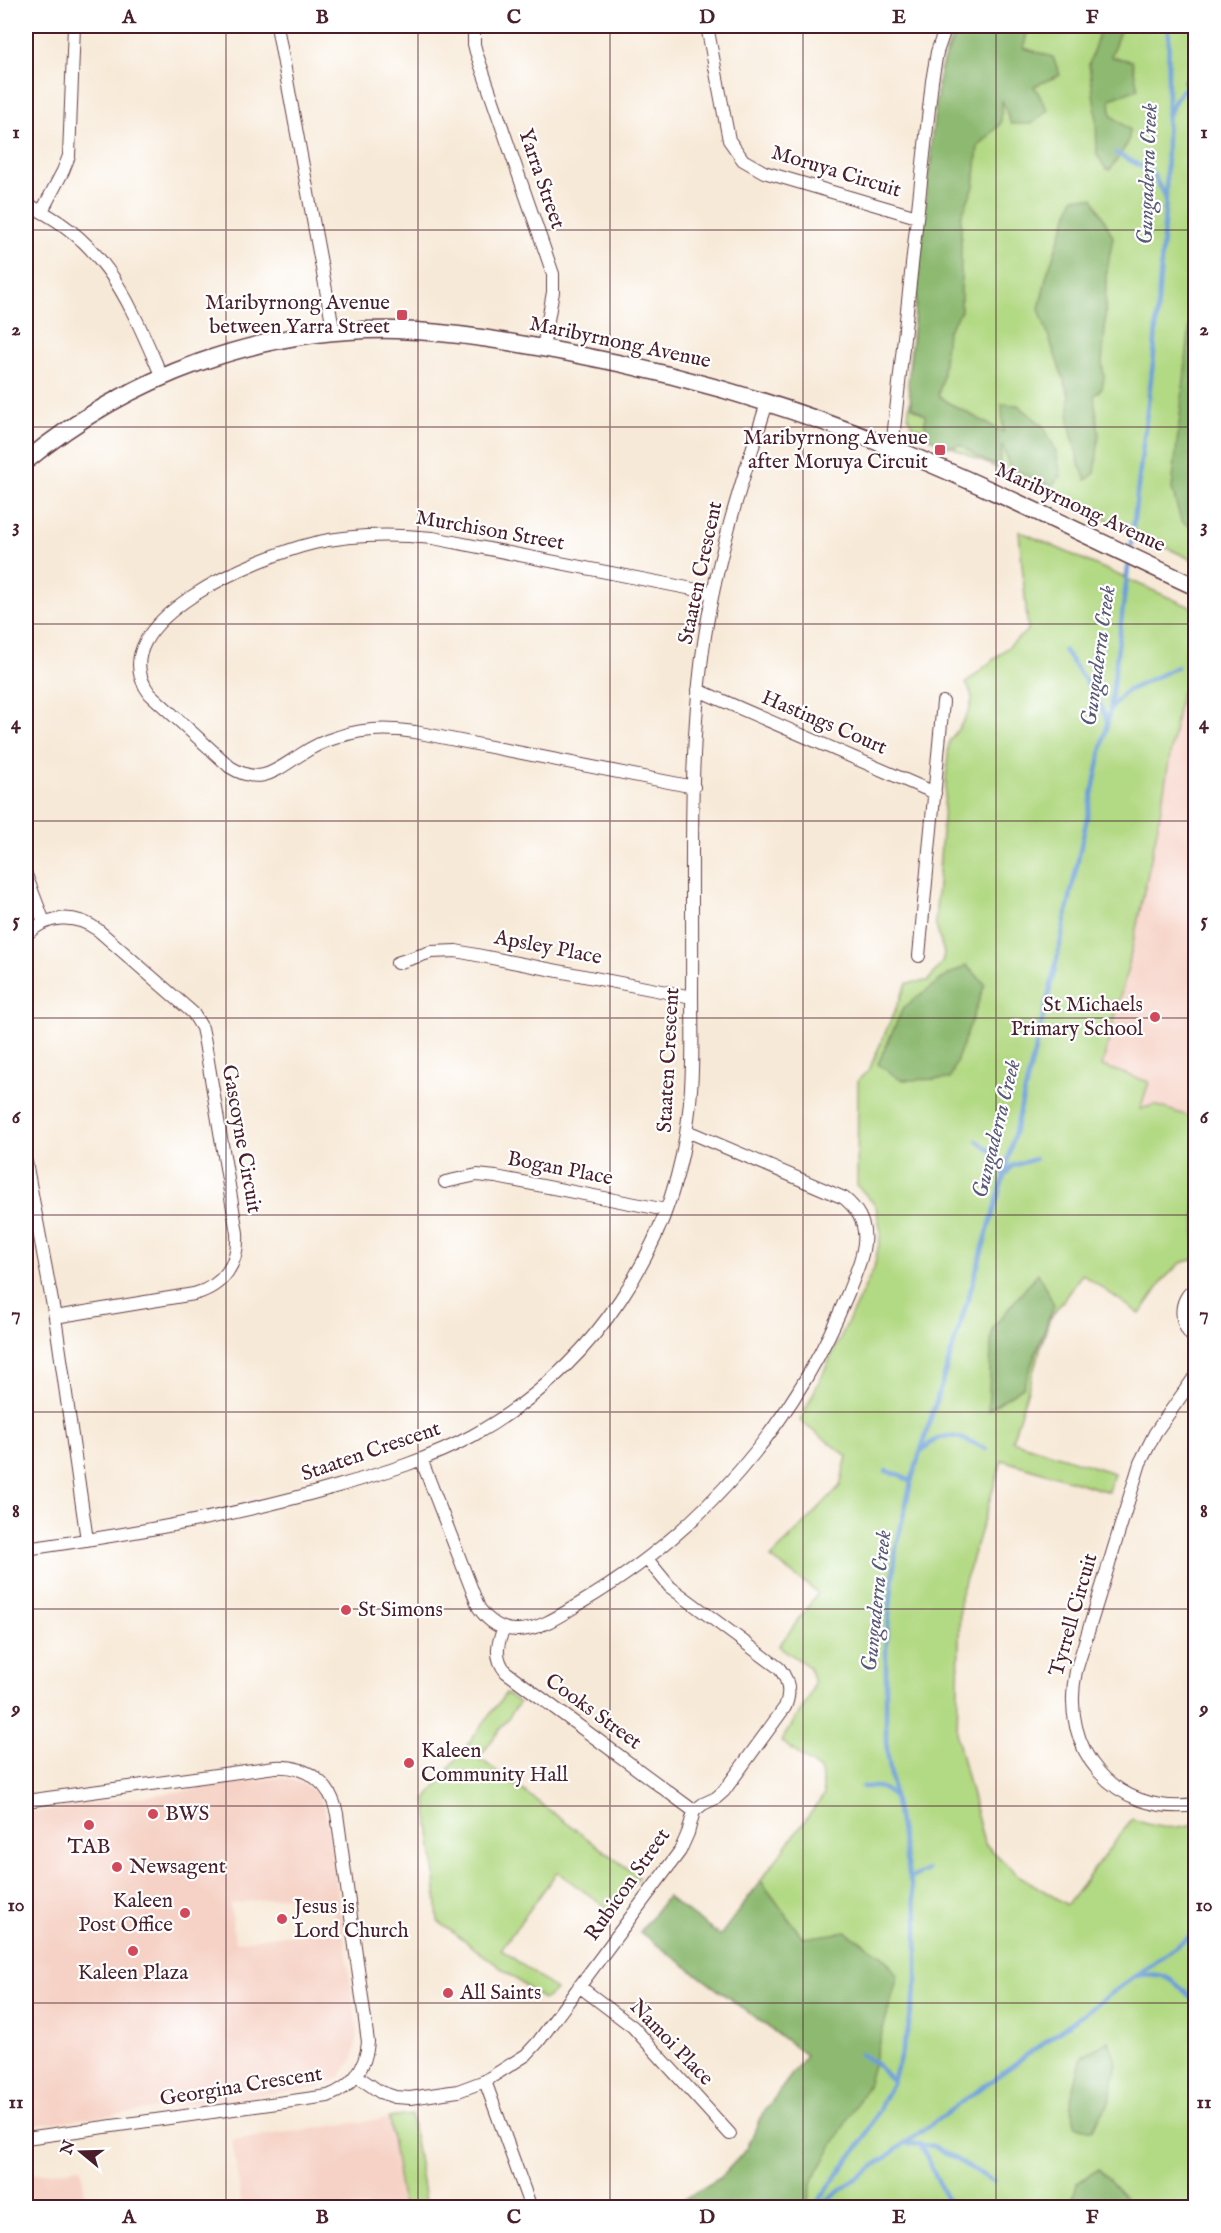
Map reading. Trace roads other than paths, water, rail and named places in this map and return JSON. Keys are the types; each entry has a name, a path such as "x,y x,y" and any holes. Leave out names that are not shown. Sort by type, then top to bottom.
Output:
{"street":[{"path":"42,211 69,156 74,26"},
{"path":"277,26 334,333"},
{"name":"Yarra Street","path":"474,26 476,52 553,274 553,292 543,348"},
{"name":"Moruya Circuit","path":"707,26 729,140 743,160 764,172 917,217"},
{"name":"Moruya Circuit","path":"892,448 934,66 946,26"},
{"path":"26,204 42,211 77,235 106,266 125,294 162,377"},
{"name":"Maribyrnong Avenue","path":"26,461 78,422 114,400 162,377 208,359 246,348 304,336 372,330 423,332 543,348 633,366 767,403 892,448 1193,586"},
{"name":"Staaten Crescent","path":"26,1549 195,1522 248,1510 354,1481 421,1459 495,1422 540,1390 574,1358 598,1330 630,1285 656,1236 666,1210 675,1185 687,1131 692,1079 694,787 699,690 713,593 729,523 767,403"},
{"name":"Murchison Street","path":"694,787 415,732 385,729 354,732 340,736 312,748 273,773 251,776 230,767 150,694 141,680 138,658 143,643 152,630 208,587 271,556 293,548 339,538 386,535 433,537 713,593"},
{"name":"Hastings Court","path":"699,690 934,793"},
{"path":"919,956 943,702"},
{"path":"26,875 44,922 26,935"},
{"name":"Gascoyne Circuit","path":"44,922 68,918 91,926 186,1006 198,1020 204,1037 238,1242 231,1268 219,1282 203,1291 55,1317"},
{"name":"Apsley Place","path":"397,963 431,952 456,951 692,997"},
{"path":"421,1459 479,1608 489,1620 504,1628 524,1630 537,1626 594,1595 647,1559 718,1496 760,1447 797,1395 828,1339 853,1281 865,1243 862,1221 855,1208 844,1198 687,1131"},
{"path":"26,1162 55,1317 87,1540"},
{"name":"Bogan Place","path":"445,1182 477,1176 496,1177 666,1210"},
{"path":"1196,1288 1186,1296 1182,1317 1188,1333 1196,1340"},
{"name":"Tyrrell Circuit","path":"1196,1375 1155,1433 1140,1463 1076,1671 1072,1698 1074,1725 1083,1750 1109,1782 1131,1796 1144,1801 1170,1806 1196,1805"},
{"path":"647,1559 670,1587 775,1664 788,1683 787,1701 782,1712 724,1791 717,1798 694,1811"},
{"name":"Cooks Street","path":"504,1628 498,1641 497,1652 500,1663 506,1671 694,1811"},
{"path":"26,1801 275,1767 292,1767 316,1778 328,1790 336,1806 360,1975 368,2042 365,2060 357,2076"},
{"name":"Rubicon Street","path":"357,2076 380,2092 399,2098 458,2091 485,2081 532,2049 680,1851 694,1811"},
{"name":"Namoi Place","path":"579,1986 633,2027 730,2134"},
{"name":"Georgina Crescent","path":"26,2138 319,2098 344,2088 357,2076"},
{"path":"485,2081 531,2208"}],"waterway":[{"name":"Gungaderra Creek","path":"1130,552 1154,354 1166,199 1169,26"},
{"path":"1170,113 1179,94 1196,81"},
{"path":"1116,153 1152,172 1165,197"},
{"name":"Gungaderra Creek","path":"813,2208 864,2139 893,2081 907,2035 917,1981 917,1915 894,1797 886,1742 886,1645 896,1548 911,1482 1004,1176 1055,968 1110,710 1129,560"},
{"path":"1064,650 1098,699 1107,721"},
{"path":"1112,708 1127,691 1177,667"},
{"name":"Gungaderra Creek","path":"977,1141 994,1153 1004,1176 1012,1166 1035,1159"},
{"path":"922,1451 938,1439 953,1436 986,1449"},
{"path":"886,1471 900,1475 911,1482"},
{"path":"863,1787 879,1787 893,1796"},
{"path":"911,1878 928,1870"},
{"path":"816,2208 1196,1932"},
{"path":"1137,1976 1156,1975 1170,1979 1196,2002"},
{"path":"860,2054 874,2062 893,2081"},
{"path":"904,2143 933,2146 993,2181"},
{"path":"920,2144 951,2208"}],"place":[{"name":"Maribyrnong Avenue between Yarra Street","path":"402,315"},
{"name":"Maribyrnong Avenue after Moruya Circuit","path":"940,450"},
{"name":"St Michaels Primary School","path":"1155,1017"},
{"name":"St Simons","path":"346,1610"},
{"name":"Kaleen Community Hall","path":"409,1763"},
{"name":"BWS","path":"153,1814"},
{"name":"TAB","path":"89,1825"},
{"name":"Newsagent","path":"117,1867"},
{"name":"Kaleen Post Office","path":"185,1913"},
{"name":"Jesus is Lord Church","path":"282,1919"},
{"name":"Kaleen Plaza","path":"133,1951"},
{"name":"All Saints","path":"448,1993"}]}
